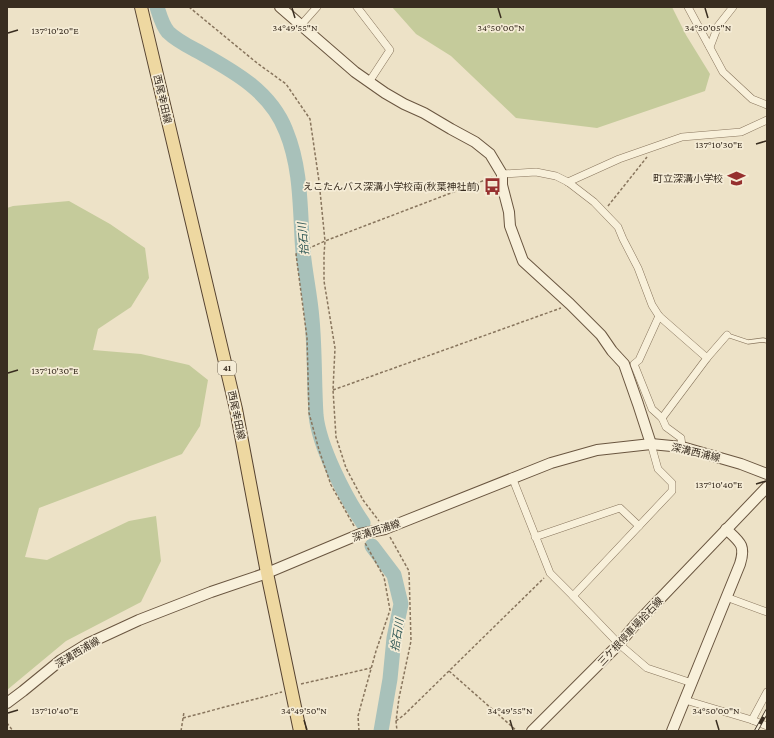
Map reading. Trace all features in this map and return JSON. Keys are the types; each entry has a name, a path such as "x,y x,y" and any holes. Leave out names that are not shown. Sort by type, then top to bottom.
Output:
{"main road":[{"name":"西尾幸田線","path":"141,7 236,409 267,573 300,731"},
{"path":"280,7 355,72 369,82 404,104 424,112 475,142 490,154 502,174 502,185 509,212 510,226 523,261 601,335 612,351 629,364 638,404 651,444"},
{"name":"深溝西浦線","path":"7,703 61,660 87,644 139,620 267,573 360,534 386,529 512,477 551,463 597,450 651,444 682,447 741,464 767,474"},
{"name":"三ケ根停車場拾石線","path":"532,731 619,644 634,626 767,488"},
{"path":"672,731 744,552 741,544 726,530"}],"street":[{"path":"301,25 317,7"},
{"path":"357,7 390,50 369,82"},
{"path":"688,7 723,72 752,98 767,105"},
{"path":"710,47 718,26 734,7"},
{"path":"568,182 619,159 682,137 741,132 767,120"},
{"path":"502,174 536,172 556,176 568,182 594,202 618,227 638,268 652,305 659,316 707,358"},
{"path":"659,316 639,360 629,364 652,408 662,418 666,427 681,438 682,447"},
{"path":"662,418 707,358 727,335"},
{"path":"573,596 672,491 672,483 658,469 651,444"},
{"path":"512,477 550,573 619,644 647,668 692,683"},
{"path":"535,536 620,508 639,526"},
{"path":"726,598 767,612"},
{"path":"752,720 767,692"},
{"path":"685,700 767,726"}],"lane":[{"path":"727,335 748,342 763,340 767,341"}],"path":[{"path":"189,7 256,63 286,84 310,119 319,181 325,241 324,281 335,348 333,390 336,437 346,468 363,500 386,529 409,571 411,641 399,698 396,721 397,731"},
{"path":"603,212 656,146"},
{"path":"359,731 358,716 371,668 390,610 384,577 331,485 309,414 307,338 296,254 325,241 502,174"},
{"path":"333,390 570,304"},
{"path":"396,721 404,715 550,573"},
{"path":"183,718 291,688 371,668"},
{"path":"449,671 517,731"},
{"path":"181,731 184,712"},
{"path":"7,723 13,731"},
{"path":"106,731 122,731"}],"green space":[{"path":"392,7 672,7 686,35 710,74 705,91 597,128 516,118 451,56 416,34"},
{"path":"69,201 110,224 145,248 149,278 131,307 98,329 93,350 141,354 189,365 208,380 200,426 182,454 39,508 25,557 47,560 129,521 156,516 161,561 141,602 66,641 7,690 7,208 13,206"}],"waterway":[{"name":"拾石川","path":"157,7 168,32 179,41 227,68 251,84 271,105 286,131 291,144 297,170 303,248 314,343 316,415 318,427 327,456 341,486 363,523"},
{"name":"拾石川","path":"372,546 394,575 401,604 394,638 390,679 381,731"}],"railway":[{"path":"756,731 767,711"}],"place":[{"name":"町立深溝小学校","path":"736,178"},
{"name":"えこたんバス深溝小学校南(秋葉神社前)","path":"493,186"}]}
